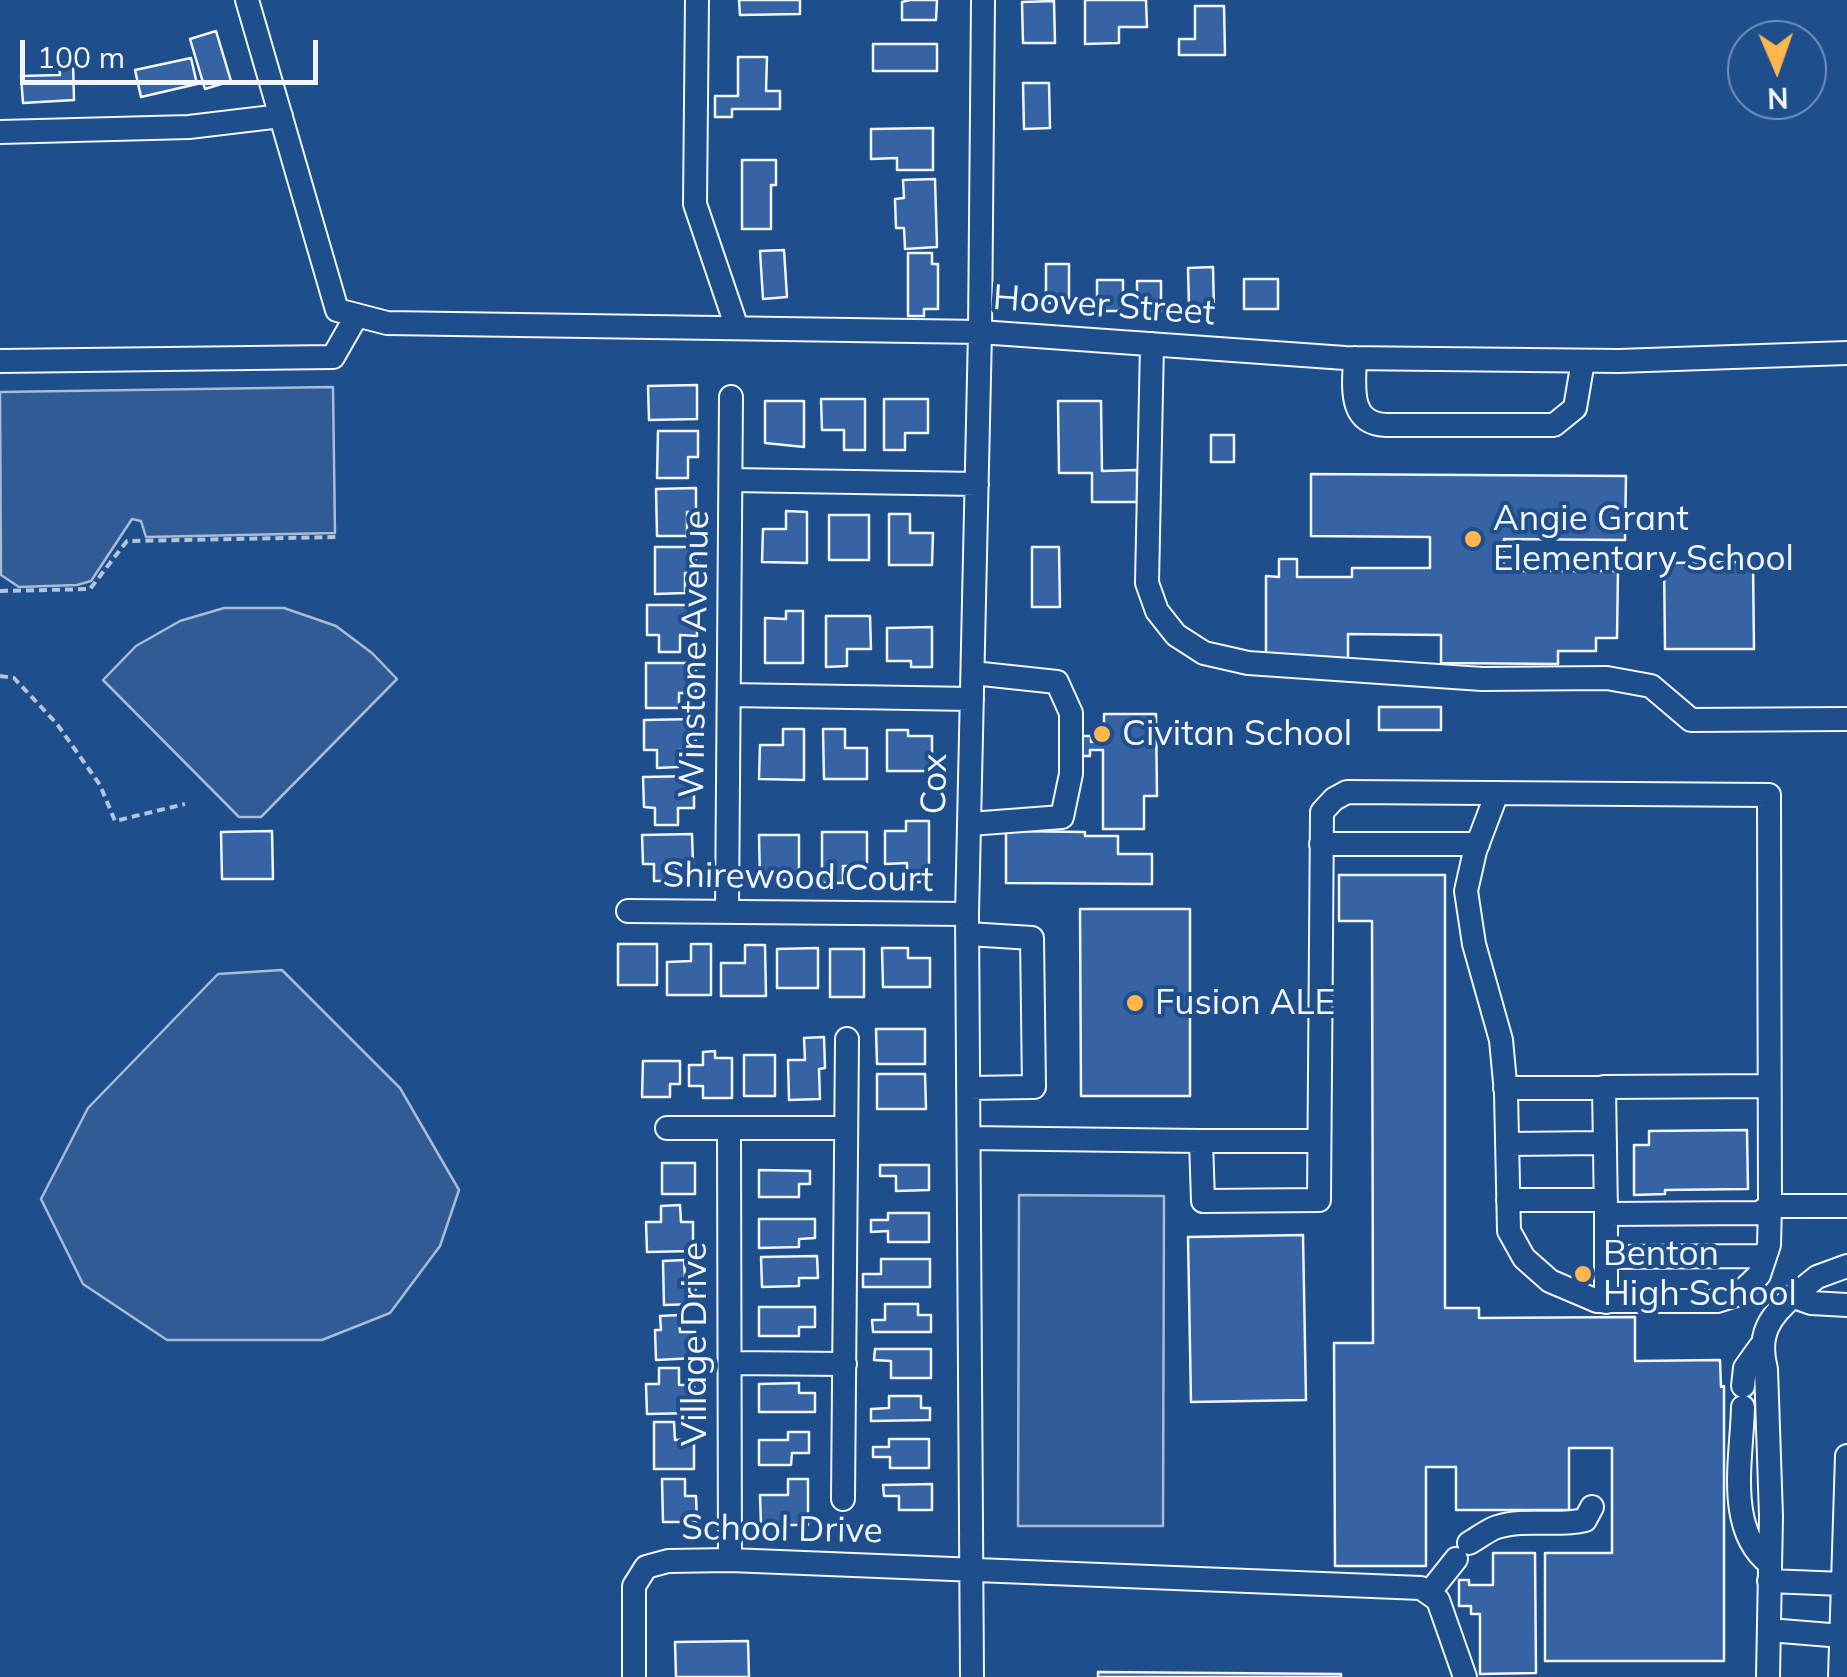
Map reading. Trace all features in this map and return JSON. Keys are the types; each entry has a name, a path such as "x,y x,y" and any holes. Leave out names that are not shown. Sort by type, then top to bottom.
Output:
{"street":[{"path":"0,361 332,357 357,315 337,310 247,0"},
{"path":"697,0 695,204 738,328"},
{"name":"Cox","path":"972,1677 968,924 980,332 982,0"},
{"path":"0,132 189,128 282,116"},
{"name":"Hoover Street","path":"357,315 387,323 980,332 1355,358 1583,361 1847,354"},
{"path":"1152,344 1147,583 1166,623 1204,653 1248,663 1482,679 1607,678 1651,686 1691,720 1847,718"},
{"path":"1355,358 1355,405 1362,418 1374,425 1554,425 1575,408 1583,361"},
{"name":"Winstone Avenue","path":"727,912 731,397"},
{"path":"731,480 977,484"},
{"path":"970,824 1062,817 1071,774 1071,712 1057,682 973,673"},
{"path":"729,694 972,699"},
{"path":"1201,1141 1203,1200 1319,1200 1322,812 1334,799 1347,792 1769,796 1770,1206 1769,1245 1759,1275 1739,1294 1717,1301 1606,1302 1550,1281 1524,1258 1508,1231 1506,1088 1501,1040 1474,944 1466,891 1497,794"},
{"path":"1321,844 1478,844"},
{"name":"Shirewood Court","path":"628,911 968,924 1032,938 1034,1087 969,1088"},
{"path":"843,1499 847,1039"},
{"path":"1506,1088 1770,1086"},
{"path":"1604,1088 1606,1302"},
{"path":"667,1128 846,1128"},
{"name":"Village Drive","path":"730,1128 730,1560"},
{"path":"969,1138 1319,1141"},
{"path":"1507,1144 1605,1144"},
{"path":"1508,1200 1758,1213 1770,1206 1847,1206"},
{"path":"1606,1256 1765,1256"},
{"path":"1843,1584 1770,1572 1754,1552 1741,1514 1745,1368 1776,1313 1817,1277 1847,1266"},
{"path":"1796,1294 1811,1303 1847,1306"},
{"path":"1760,1347 1766,1369 1768,1677"},
{"path":"730,1363 844,1364"},
{"path":"1843,1667 1847,1456"},
{"path":"1465,1677 1438,1600 1429,1594 1462,1551 1495,1528 1518,1523 1564,1525 1585,1520 1592,1507"},
{"name":"School Drive","path":"634,1677 634,1586 646,1566 668,1562 730,1560 1421,1588 1429,1594"},
{"path":"1768,1630 1842,1636"}],"path":[{"path":"0,591 90,589 127,541 336,537"},
{"path":"0,676 14,678 57,724 100,785 115,821 185,804"}],"shaded area":[{"path":"333,387 335,533 146,537 141,521 132,519 91,581 19,587 1,575 0,392"},
{"path":"224,608 284,608 336,626 372,653 397,679 261,817 239,817 103,680 136,646 180,621"},
{"path":"282,970 400,1088 459,1190 440,1246 390,1313 322,1340 167,1340 83,1284 41,1199 88,1108 218,974"},
{"path":"1019,1195 1164,1196 1163,1526 1018,1526"}],"building":[{"path":"739,0 800,0 800,14 740,15"},
{"path":"937,0 936,20 902,20 902,2"},
{"path":"1085,0 1146,0 1147,27 1119,27 1119,43 1085,44"},
{"path":"1054,1 1055,43 1023,43 1022,2"},
{"path":"1195,6 1224,6 1225,55 1179,55 1179,39 1195,39"},
{"path":"216,31 231,81 205,89 190,39"},
{"path":"873,44 937,44 937,71 873,71"},
{"path":"738,57 767,57 766,91 780,91 780,109 732,109 732,117 715,117 715,96 738,96"},
{"path":"191,58 197,84 141,97 135,70"},
{"path":"73,62 74,100 23,103 21,76 60,75 59,63"},
{"path":"1023,83 1049,83 1050,128 1024,129"},
{"path":"933,128 933,170 897,170 897,158 871,159 871,129"},
{"path":"742,160 776,160 776,185 771,185 771,229 742,229"},
{"path":"935,179 937,247 905,249 904,228 896,228 895,199 904,198 903,180"},
{"path":"784,250 787,297 763,299 760,251"},
{"path":"908,253 932,253 932,264 938,264 938,309 924,309 924,316 908,316"},
{"path":"1046,264 1069,264 1069,303 1046,303"},
{"path":"1213,267 1214,312 1200,313 1200,307 1189,307 1188,268"},
{"path":"1244,279 1278,279 1278,309 1244,309"},
{"path":"1097,280 1123,280 1123,311 1097,311"},
{"path":"1137,281 1161,281 1161,311 1137,311"},
{"path":"697,385 697,419 649,420 648,386"},
{"path":"821,399 865,399 865,450 844,450 844,430 822,430"},
{"path":"884,399 928,399 928,433 905,433 905,450 884,450"},
{"path":"765,401 804,401 804,447 765,443"},
{"path":"1058,401 1101,401 1102,471 1137,470 1137,502 1092,502 1092,473 1059,473"},
{"path":"658,431 698,431 698,457 688,457 688,478 657,478"},
{"path":"1211,435 1234,435 1234,462 1211,462"},
{"path":"1311,474 1626,476 1625,540 1504,539 1504,571 1618,571 1617,638 1596,638 1596,651 1558,651 1558,664 1441,663 1441,635 1348,634 1348,659 1266,658 1266,576 1279,577 1279,559 1297,559 1297,577 1352,577 1352,568 1430,568 1430,537 1311,536"},
{"path":"696,488 696,512 687,512 687,536 657,536 656,489"},
{"path":"786,511 807,512 807,563 762,562 763,529 786,529"},
{"path":"889,514 910,514 910,533 933,533 932,565 889,565"},
{"path":"829,515 869,515 869,560 829,560"},
{"path":"655,547 695,547 696,573 685,573 685,593 655,594"},
{"path":"1032,547 1059,547 1060,607 1032,607"},
{"path":"1753,562 1754,649 1665,649 1664,563"},
{"path":"647,605 697,605 697,636 680,635 680,652 659,652 659,635 647,635"},
{"path":"786,611 803,611 803,663 765,663 765,618 786,619"},
{"path":"826,616 870,616 871,649 847,649 847,666 826,667"},
{"path":"932,627 932,667 911,667 911,661 887,661 887,628"},
{"path":"646,663 696,663 696,693 679,693 679,708 646,708"},
{"path":"1379,707 1441,707 1441,730 1379,730"},
{"path":"1104,714 1156,714 1157,796 1144,796 1144,829 1103,829 1103,750 1090,750 1090,756 1075,756 1075,736 1091,736 1091,742 1104,741"},
{"path":"695,719 696,750 678,750 678,767 657,768 657,750 644,750 644,720"},
{"path":"783,729 804,729 804,780 759,779 760,745 783,745"},
{"path":"823,729 845,729 845,748 867,748 867,779 824,779"},
{"path":"887,730 908,730 908,736 932,736 932,771 887,771"},
{"path":"694,776 694,808 678,808 678,825 655,825 655,808 644,807 643,777"},
{"path":"906,821 929,821 929,882 907,882 907,863 885,864 885,831 906,831"},
{"path":"272,831 273,879 222,879 221,832"},
{"path":"1006,831 1118,836 1118,854 1152,854 1152,884 1006,883"},
{"path":"822,832 867,832 867,866 843,866 843,883 822,883"},
{"path":"692,834 693,864 676,865 676,881 654,881 654,864 643,864 642,835"},
{"path":"759,835 799,835 799,880 760,880"},
{"path":"1339,875 1445,875 1445,1308 1479,1308 1479,1318 1635,1317 1635,1361 1720,1360 1721,1387 1724,1386 1724,1661 1545,1661 1545,1553 1612,1553 1612,1448 1569,1448 1569,1510 1456,1510 1456,1467 1426,1467 1426,1566 1335,1566 1334,1343 1373,1343 1372,921 1339,921"},
{"name":"Fusion ALE","path":"1080,909 1190,909 1190,1096 1081,1096"},
{"path":"618,944 657,944 657,985 618,985"},
{"path":"691,944 711,944 711,995 667,995 667,962 691,961"},
{"path":"745,945 765,945 766,996 721,996 721,963 745,963"},
{"path":"818,948 818,988 777,988 777,949"},
{"path":"882,948 908,948 908,958 930,958 930,987 883,987"},
{"path":"830,949 864,949 864,997 830,997"},
{"path":"876,1029 925,1029 925,1064 877,1064"},
{"path":"824,1037 820,1099 789,1100 788,1060 805,1060 804,1038"},
{"path":"715,1051 715,1058 732,1058 732,1098 703,1098 703,1086 689,1086 689,1065 703,1065 703,1052"},
{"path":"744,1055 775,1055 775,1096 744,1096"},
{"path":"643,1061 680,1061 680,1084 670,1084 670,1097 642,1097"},
{"path":"877,1074 925,1074 926,1109 877,1109"},
{"path":"1747,1130 1748,1189 1665,1190 1665,1194 1634,1195 1634,1145 1649,1145 1649,1131"},
{"path":"662,1163 695,1163 695,1194 662,1194"},
{"path":"880,1165 929,1165 929,1190 896,1191 896,1176 880,1176"},
{"path":"759,1170 810,1171 810,1184 799,1184 799,1197 759,1197"},
{"path":"680,1205 681,1222 693,1222 693,1251 647,1252 646,1222 661,1222 661,1206"},
{"path":"888,1213 929,1213 929,1242 888,1242 888,1231 871,1232 871,1220 888,1220"},
{"path":"759,1219 815,1219 815,1238 799,1239 799,1247 759,1248"},
{"path":"1303,1235 1306,1400 1191,1402 1188,1237"},
{"path":"817,1256 818,1278 799,1278 799,1286 762,1287 761,1257"},
{"path":"881,1259 930,1259 930,1287 863,1287 863,1274 881,1274"},
{"path":"684,1260 685,1278 695,1278 696,1304 664,1305 663,1261"},
{"path":"885,1304 918,1304 918,1315 931,1315 931,1332 873,1332 872,1320 885,1320"},
{"path":"759,1307 815,1307 815,1327 799,1327 799,1336 759,1336"},
{"path":"679,1315 680,1332 695,1332 696,1358 656,1360 655,1330 661,1330 660,1316"},
{"path":"875,1349 931,1349 931,1378 891,1378 891,1361 874,1360"},
{"path":"659,1368 679,1368 679,1385 694,1385 695,1413 647,1414 646,1384 659,1384"},
{"path":"799,1383 799,1393 815,1393 815,1412 759,1412 759,1384"},
{"path":"889,1396 921,1396 921,1408 930,1408 930,1420 871,1421 871,1409 889,1408"},
{"path":"654,1422 674,1422 675,1440 694,1439 694,1469 654,1469"},
{"path":"788,1432 809,1432 809,1453 792,1453 791,1465 759,1465 759,1440 788,1440"},
{"path":"889,1439 929,1439 929,1468 890,1468 890,1457 873,1457 873,1447 889,1447"},
{"path":"662,1479 685,1479 685,1496 696,1496 697,1522 663,1522"},
{"path":"788,1479 808,1479 808,1525 761,1525 760,1495 788,1495"},
{"path":"932,1484 932,1510 899,1510 899,1496 884,1496 883,1485"},
{"path":"1493,1553 1535,1553 1536,1673 1480,1674 1480,1614 1471,1614 1471,1606 1459,1606 1459,1580 1469,1580 1469,1585 1493,1585"},
{"path":"748,1641 749,1677 676,1677 675,1642"},
{"path":"1098,1672 1341,1674 1341,1677 1098,1677"}],"place":[{"name":"Angie Grant Elementary School","path":"1473,539"},
{"name":"Civitan School","path":"1102,734"},
{"name":"Fusion ALE","path":"1135,1003"},
{"name":"Benton High School","path":"1583,1274"}]}
